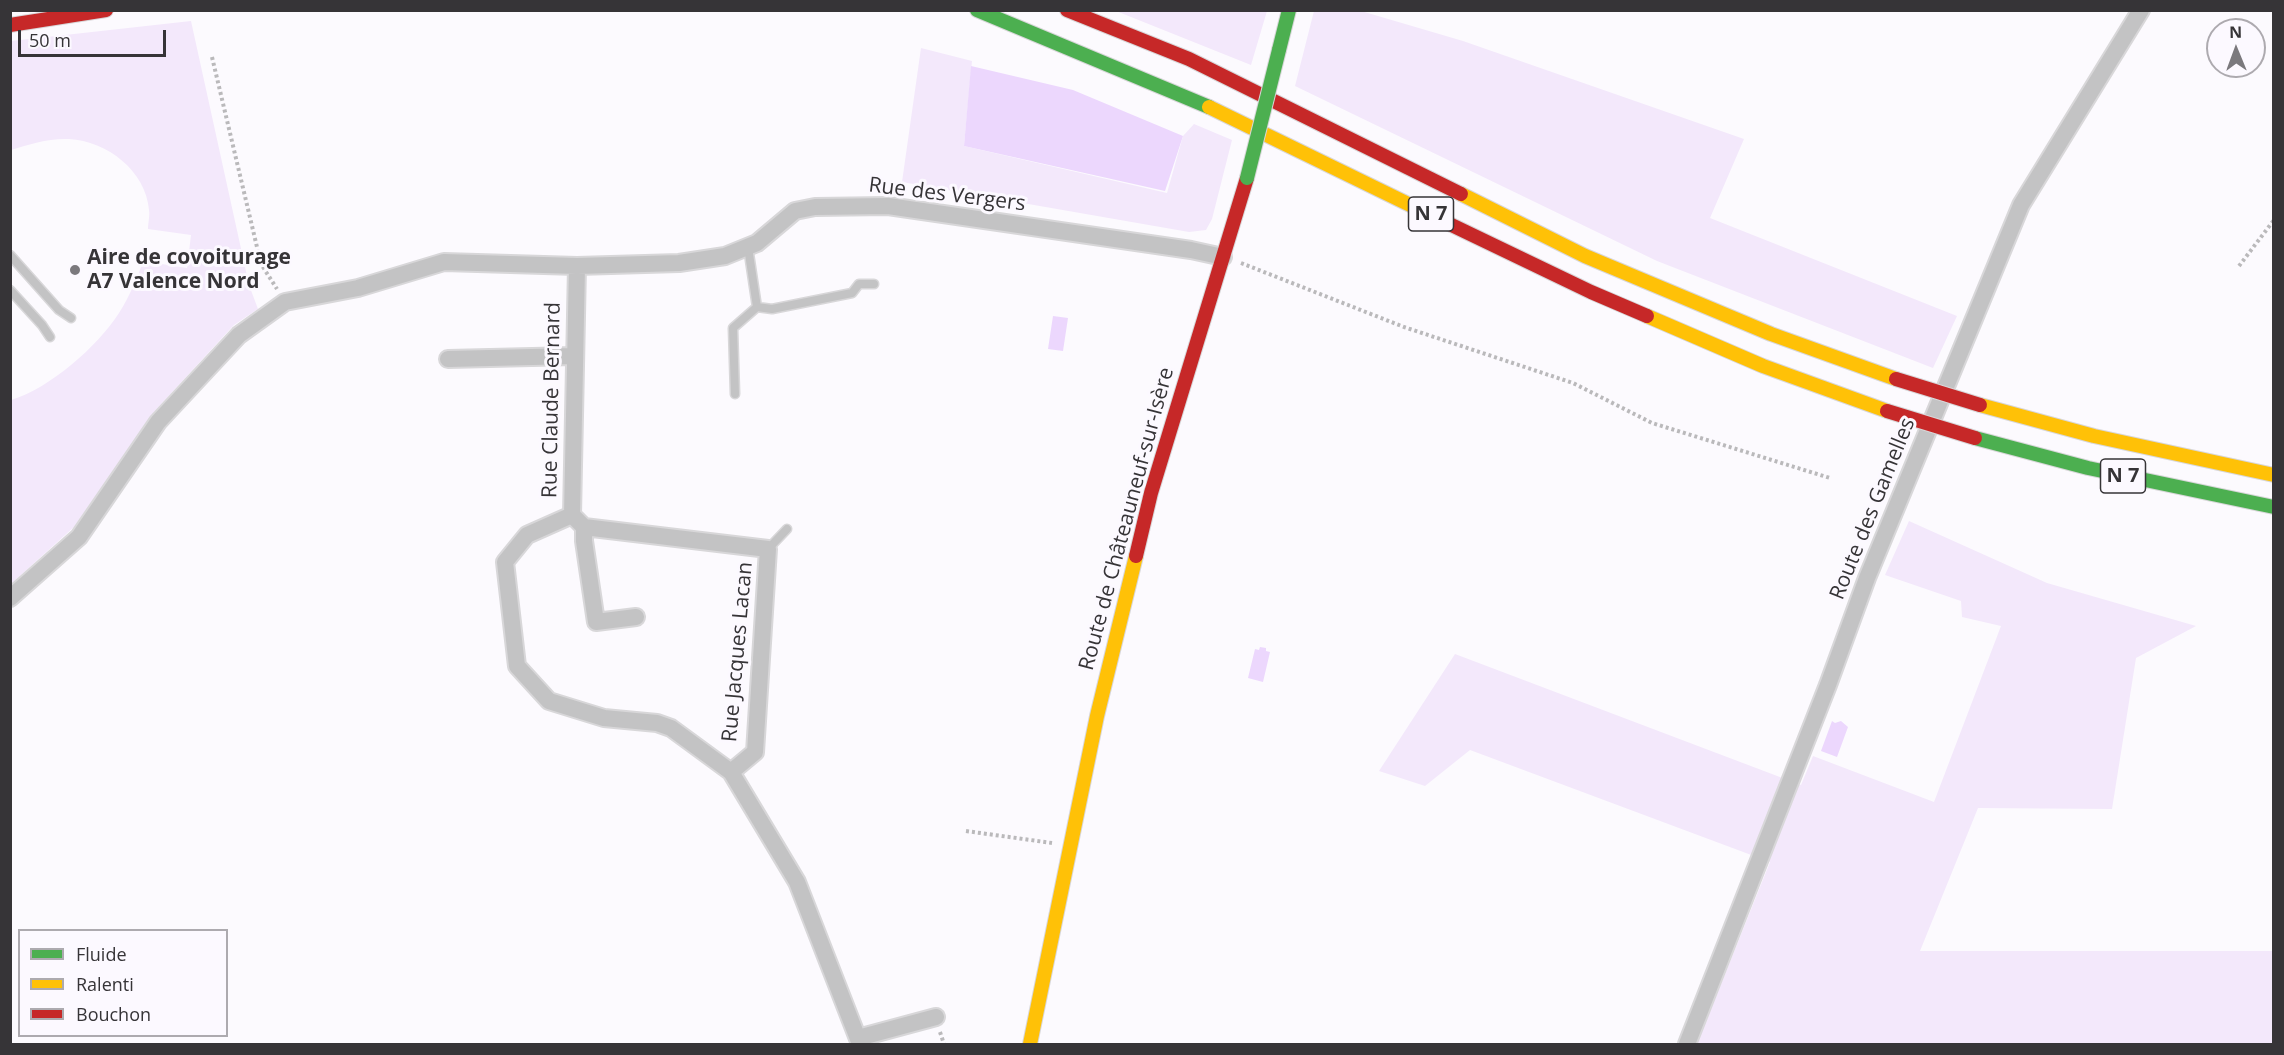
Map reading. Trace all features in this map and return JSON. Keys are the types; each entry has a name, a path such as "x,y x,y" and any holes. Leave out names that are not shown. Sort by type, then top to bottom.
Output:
{"main road":[{"path":"10,25 106,10"},
{"name":"N 7","path":"977,10 1192,99 1591,292 1762,366 1887,411 1974,438 2088,468 2274,507"},
{"name":"N 7","path":"1067,10 1189,59 1585,256 1771,334 1896,379 1980,405 2105,438 2274,475"},
{"name":"Route de Châteauneuf-sur-Isère","path":"1030,1044 1113,644 1151,493 1246,178 1289,10"}],"street":[{"name":"Route des Gamelles","path":"1687,1044 1828,684 1867,578 2021,205 2141,10"},
{"name":"Rue des Vergers","path":"285,302 358,288 444,262 577,266 679,263 725,256 758,243 795,211 815,207 888,206 1191,250 1223,257"},
{"name":"Rue Claude Bernard","path":"577,266 574,356 578,521 527,535 505,562 517,666 549,701 603,718 657,723 671,728 731,772 797,882 859,1041"},
{"path":"10,598 79,537 158,423 239,335 285,302"},
{"path":"448,359 574,356"},
{"path":"578,521 584,541 596,622 636,617"},
{"name":"Rue Jacques Lacan","path":"578,521 768,549 755,752 731,772"},
{"path":"859,1041 936,1017"}],"lane":[{"path":"748,247 757,308"},
{"path":"10,255 59,310 71,318"},
{"path":"735,394 733,328 757,308 784,307 852,293 859,284 874,284"},
{"path":"10,290 50,337"},
{"path":"768,549 787,529"}],"path":[{"path":"212,57 261,264 285,302"},
{"path":"2239,266 2274,220"},
{"path":"1223,257 1404,327 1572,383 1652,423 1830,478"},
{"path":"966,831 1072,845"}],"shaded area":[{"path":"1116,11 1267,11 1251,65"},
{"path":"1314,11 1361,11 1463,41 1744,139 1710,218 1957,316 1933,368 1657,261 1295,86"},
{"path":"191,21 249,285 258,309 234,325 154,412 74,527 11,584 11,400 56,376 99,339 123,307 143,261 187,268 191,235 148,229 149,210 141,183 122,161 97,145 69,139 54,139 11,150 11,41"},
{"path":"921,48 972,61 964,146 1167,193 1183,136 1194,124 1232,140 1212,219 1206,230 1189,232 902,182"},
{"path":"971,66 1073,90 1183,136 1165,191 964,146"},
{"path":"1053,316 1068,318 1063,351 1048,349"},
{"path":"1909,521 2047,583 2196,626 2136,658 2112,809 1978,808 1920,951 2273,951 2273,1044 1697,1044 1770,862 1470,750 1425,786 1379,771 1455,654 1801,785 1813,756 1934,802 2001,626 1962,617 1961,601 1885,575"},
{"path":"1260,647 1270,652 1263,682 1248,678 1255,649 1259,650"},
{"path":"1832,721 1835,723 1841,721 1848,727 1837,757 1821,751"}],"traffic: fast":[{"path":"977,10 1209,107"},
{"path":"1279,50 1289,10"},
{"path":"1247,178 1279,50"},
{"path":"1975,438 2088,468 2274,507"}],"traffic: slow":[{"path":"1209,107 1439,219"},
{"path":"1461,194 1585,256 1771,334 1896,379"},
{"path":"1647,316 1763,366 1887,411"},
{"path":"1980,405 2094,436 2274,475"},
{"path":"1030,1044 1097,716 1136,556"}],"traffic: jam":[{"path":"10,25 106,10"},
{"path":"1067,10 1189,59 1461,194"},
{"path":"1136,556 1151,493 1247,178"},
{"path":"1439,219 1591,292 1647,316"},
{"path":"1896,379 1980,405"},
{"path":"1887,411 1975,438"}],"place":[{"name":"Aire de covoiturage A7 Valence Nord","path":"75,270"}]}
